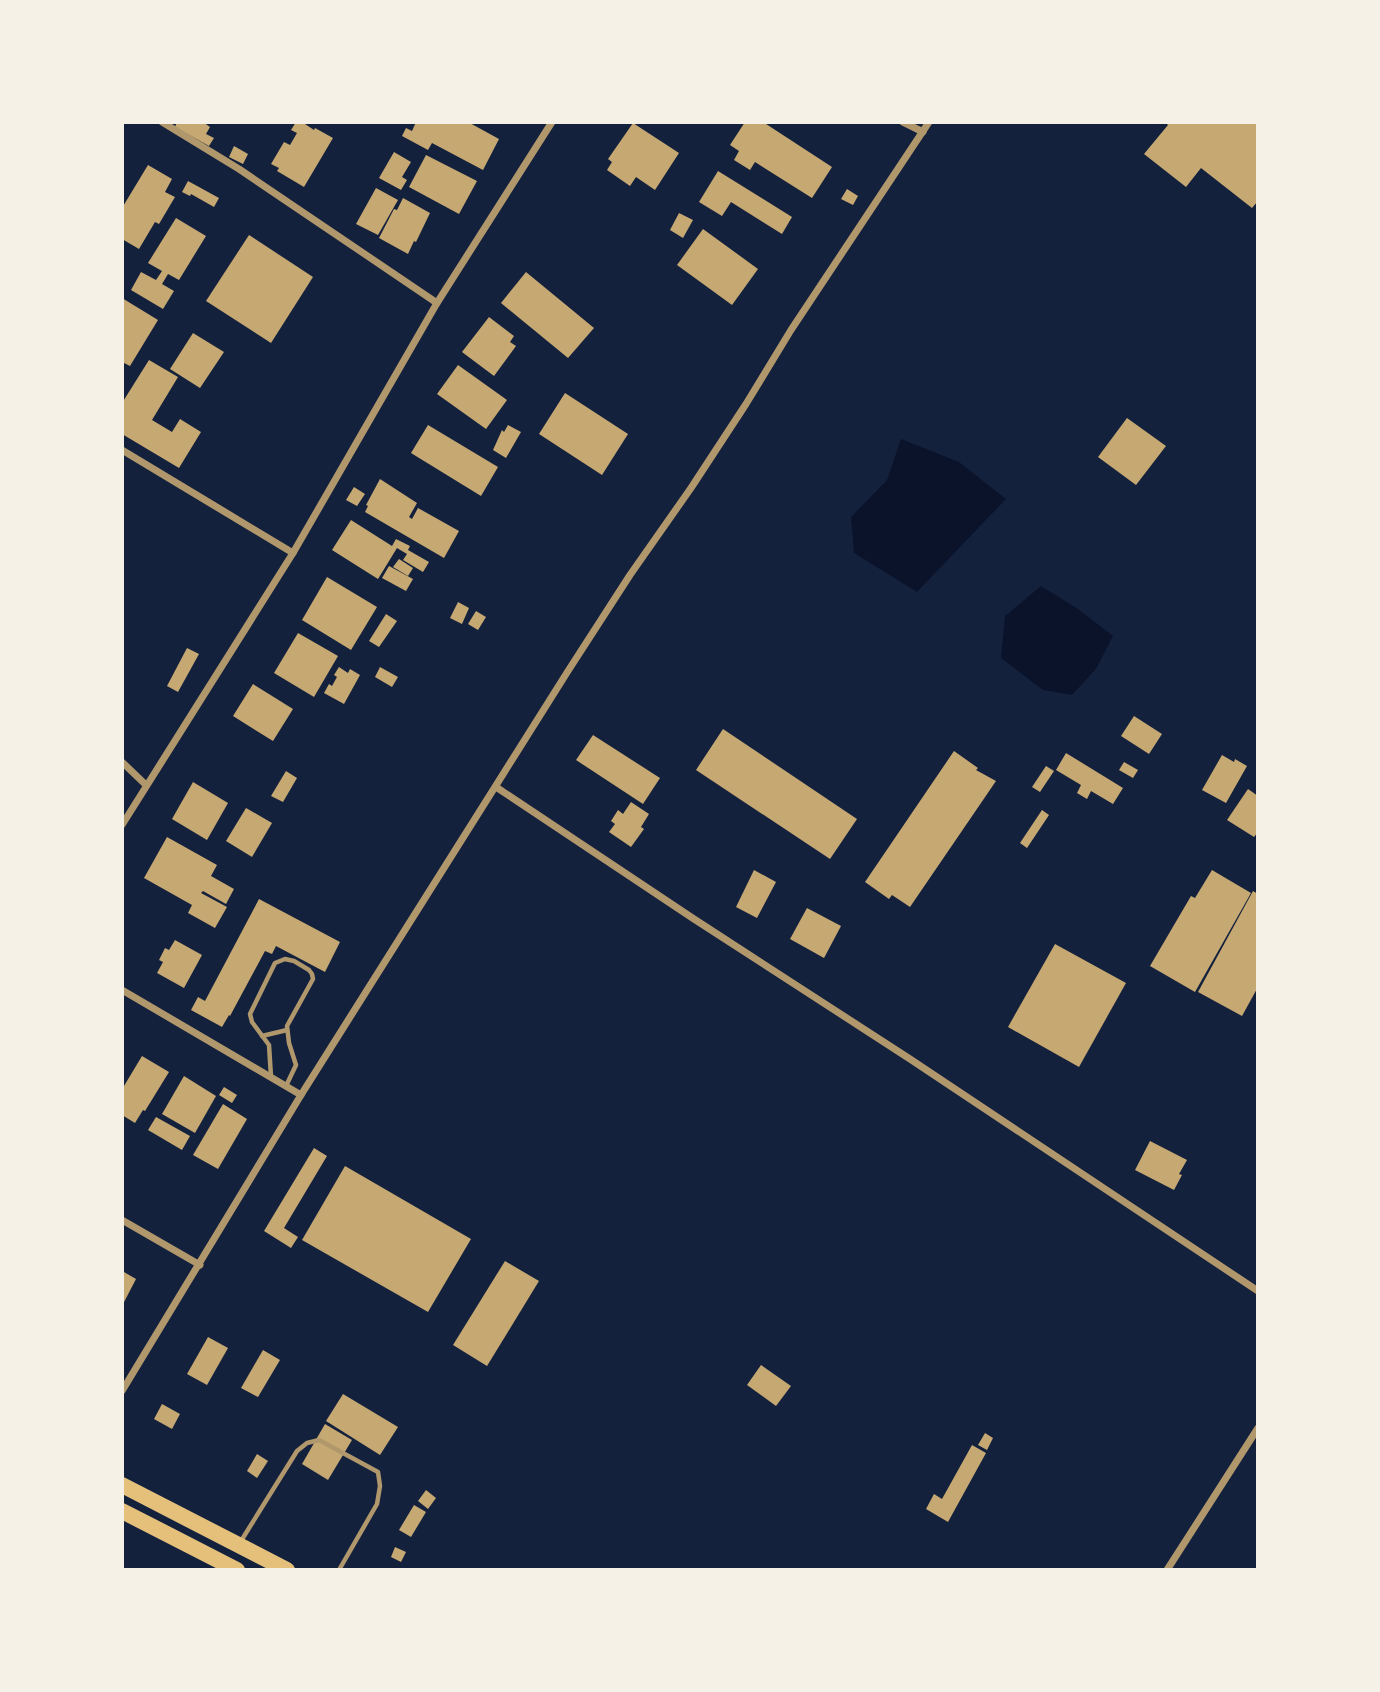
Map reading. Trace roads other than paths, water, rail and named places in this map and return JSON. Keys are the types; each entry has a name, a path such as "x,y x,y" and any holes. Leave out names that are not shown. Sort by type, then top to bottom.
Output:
{"highway":[{"path":"122,1485 287,1570"},
{"path":"122,1511 237,1569"}],"street":[{"path":"162,122 239,169 437,303"},
{"path":"122,825 293,553 437,303 552,122"},
{"path":"902,122 922,132"},
{"path":"122,1391 301,1095 630,575 691,488 791,330 929,122"},
{"path":"122,450 293,553"},
{"path":"122,762 146,785"},
{"path":"496,787 1258,1291"},
{"path":"122,990 301,1095"},
{"path":"122,1220 200,1265"},
{"path":"1167,1570 1258,1428"}],"lane":[{"path":"271,1077 270,1048 250,1018 275,963 285,959 309,970 313,979 288,1023 289,1042 296,1065 286,1086"},
{"path":"262,1036 287,1030"},
{"path":"239,1545 297,1451 307,1443 319,1440 378,1472 380,1486 377,1503 339,1570"}],"water":[{"path":"901,439 959,462 1006,499 917,592 854,553 851,517 887,480"},
{"path":"1041,586 1078,609 1113,636 1096,669 1072,695 1043,690 1001,658 1005,616"}]}
